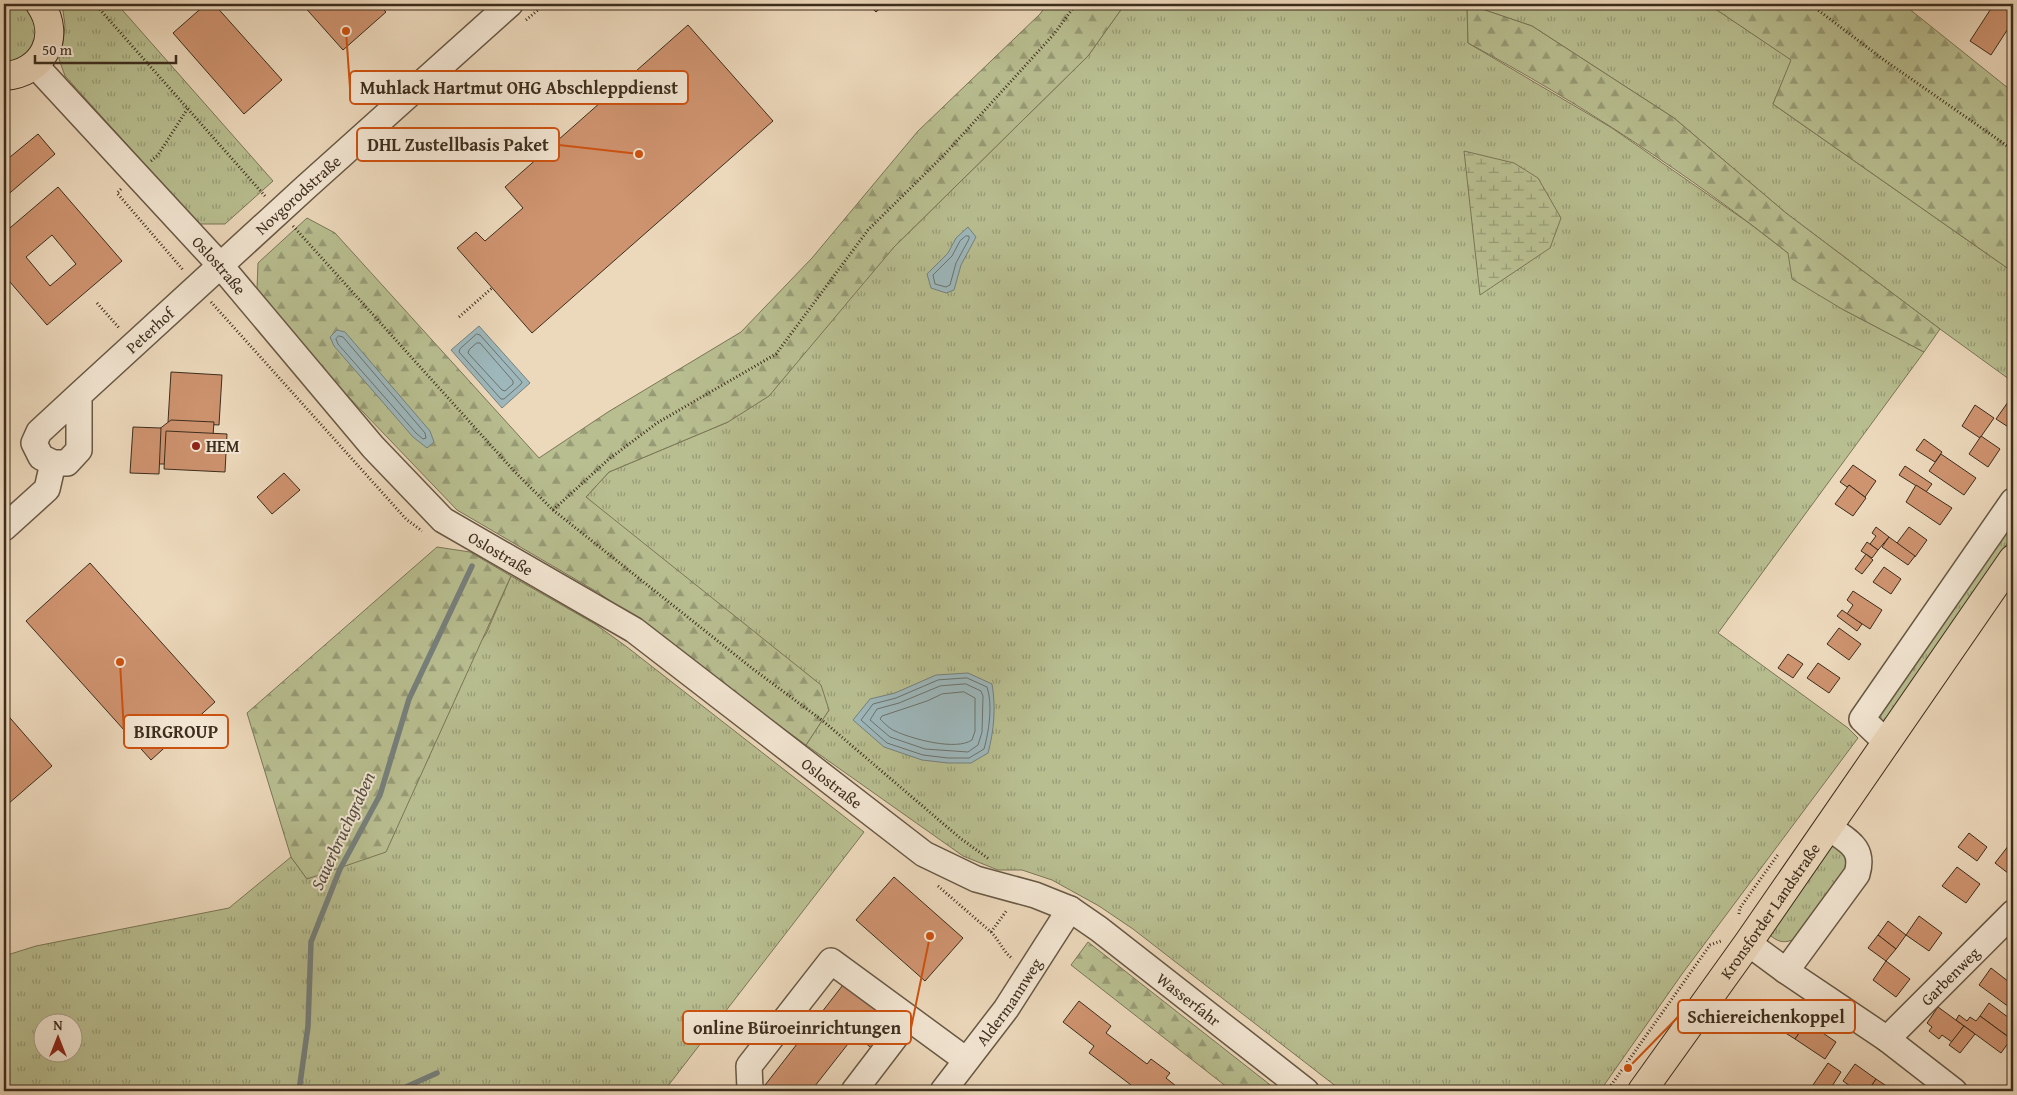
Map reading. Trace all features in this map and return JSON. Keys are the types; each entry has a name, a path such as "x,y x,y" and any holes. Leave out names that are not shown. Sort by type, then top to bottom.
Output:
{"main road":[{"path":"4,76 18,74 35,65 46,49 50,34 47,18 40,4"},
{"name":"Kronsforder Landstraße","path":"1642,1091 1748,943 2013,559"}],"street":[{"name":"Novgorodstraße","path":"220,266 510,4"},
{"name":"Oslostraße","path":"35,65 220,266 373,447 443,520 634,630 924,854 976,879 1034,895 1070,908"},
{"name":"Peterhof","path":"53,463 41,457 34,442 39,432 220,266"},
{"path":"4,528 46,489 53,463 67,463 79,450 79,395"},
{"path":"1887,743 1862,719 2013,501"},
{"name":"Kronsforder Landstraße","path":"1786,972 1857,874 1860,862 1857,850 1828,827"},
{"name":"Aldermannweg","path":"943,1091 1006,1009 1070,908"},
{"name":"Wasserfahr","path":"1070,908 1306,1091"},
{"name":"Garbenweg","path":"1887,1040 2013,913"},
{"path":"1748,943 1786,972 1887,1040 1954,1091"},
{"path":"752,1091 750,1089 749,1066 831,961 966,1060"},
{"path":"854,1091 909,1019"}],"path":[{"path":"95,4 514,471 553,510 753,669 823,721 960,838 991,861"},
{"path":"553,510 609,460 657,423 776,354 868,230 950,148 1054,34 1076,4"},
{"path":"1810,4 1884,60 2013,150"},
{"path":"459,317 492,288"},
{"path":"97,303 133,345"},
{"path":"208,310 217,309"},
{"path":"1607,1091 1710,946"}],"green space":[{"path":"4,4 29,4 36,14 35,46 19,61 4,63"},
{"path":"62,4 117,4 273,181 225,224 199,224 65,76 59,59 65,25"},
{"path":"1047,4 1125,4 1088,56 894,247 769,396 728,422 609,472 586,497 821,685 829,710 806,745 599,593 457,510 319,366 257,289 258,263 307,218 335,233 539,458 608,412 741,332 812,258 918,131 1040,14"},
{"path":"1125,4 1467,4 1468,43 1612,128 1749,223 1788,253 1842,309 1924,352 1718,633 1848,728 1858,738 1682,974 1600,1091 1342,1091 1133,929 1099,906 1052,880 1022,870 998,870 963,856 806,745 829,710 586,497 609,472 728,422 894,247 1088,56"},
{"path":"1467,4 1708,4 1792,60 1773,104 2013,272 2013,382 1786,213 1674,118 1532,26"},
{"path":"1467,4 1532,26 1674,118 1786,213 1940,329 1924,352 1842,309 1792,279 1788,253 1712,195 1592,115 1468,43"},
{"path":"1708,4 1903,4 2013,92 2013,272 1773,104 1791,60"},
{"path":"1464,151 1514,163 1538,178 1561,218 1550,248 1480,295"},
{"path":"2013,513 2013,535 1885,721 1879,723 1875,712"},
{"path":"437,547 470,552 511,576 386,852 307,879 291,857 247,713"},
{"path":"511,576 595,624 627,647 864,832 664,1091 4,1091 4,956 36,946 229,908 291,857 307,879 486,634"},
{"path":"1830,844 1842,850 1847,858 1845,868 1795,939 1785,942 1777,940 1771,936 1770,929"},
{"path":"1088,942 1278,1091 1232,1091 1071,965"}],"water":[{"path":"968,227 976,237 961,265 954,290 946,293 931,288 927,274 948,253 956,238"},
{"path":"479,326 530,383 502,408 451,350"},
{"path":"337,330 345,332 430,431 434,442 427,448 413,437 334,346 330,337"},
{"path":"968,673 992,684 994,701 993,728 988,753 971,763 922,760 884,747 853,720 870,699 895,693 936,675"}],"building":[{"path":"206,4 214,4 282,80 244,114 173,33"},
{"path":"302,4 378,4 386,12 343,50"},
{"path":"868,4 885,4 876,12"},
{"path":"1994,4 2013,4 2013,21 1991,55 1970,41"},
{"path":"688,25 773,121 532,333 457,248 476,232 485,241 523,208 505,187"},
{"path":"38,134 55,154 4,198 4,162"},
{"path":"58,187 122,261 47,325 4,275 4,233","holes":["52,235 76,264 50,286 26,257"]},
{"path":"171,372 222,375 219,425 168,422"},
{"path":"2008,402 2013,406 2013,430 1996,419"},
{"path":"1975,405 1994,418 1980,438 1962,426"},
{"path":"171,420 214,422 213,436 170,434 169,464 156,464 158,430"},
{"path":"133,427 161,428 159,474 130,473"},
{"path":"166,431 227,434 225,472 164,469"},
{"path":"1981,436 2000,449 1988,467 1969,454"},
{"path":"1924,439 1942,452 1935,462 1916,450"},
{"path":"1941,454 1976,478 1964,495 1929,471"},
{"path":"1853,465 1876,481 1865,497 1849,485 1847,487 1840,482"},
{"path":"1905,466 1932,484 1926,492 1899,475"},
{"path":"284,473 300,490 272,514 257,497"},
{"path":"1849,485 1866,498 1853,516 1835,504"},
{"path":"1916,485 1952,508 1940,525 1906,502"},
{"path":"1876,527 1889,537 1878,550 1870,544 1876,536 1872,533"},
{"path":"1909,527 1927,540 1915,557 1897,543"},
{"path":"1889,537 1915,556 1908,565 1882,547"},
{"path":"1867,542 1878,550 1872,558 1861,551"},
{"path":"1866,554 1873,560 1862,574 1855,569"},
{"path":"90,563 215,702 151,760 26,621"},
{"path":"1884,567 1901,579 1891,594 1873,582"},
{"path":"1853,591 1882,610 1870,629 1847,614 1853,605 1847,600"},
{"path":"1842,610 1862,624 1857,631 1837,616"},
{"path":"1839,628 1861,644 1849,660 1827,644"},
{"path":"1788,654 1803,664 1793,678 1778,668"},
{"path":"1818,663 1840,678 1829,693 1807,678"},
{"path":"4,711 52,766 8,804 4,800"},
{"path":"1969,833 1987,847 1977,861 1958,847"},
{"path":"2009,845 2013,849 2013,877 1995,863"},
{"path":"1957,867 1980,884 1966,903 1942,886"},
{"path":"894,877 963,938 925,981 856,920"},
{"path":"1919,916 1942,933 1929,951 1906,935"},
{"path":"1888,921 1906,935 1896,949 1878,935"},
{"path":"1878,935 1896,949 1886,961 1868,948"},
{"path":"1886,961 1910,979 1896,997 1873,980"},
{"path":"1991,968 2013,985 2013,1001 2009,1007 1979,985"},
{"path":"846,981 897,1020 874,1050 855,1035 811,1091 765,1091 762,1089"},
{"path":"1079,1001 1111,1026 1106,1033 1147,1064 1151,1059 1170,1073 1166,1078 1181,1090 1133,1091 1129,1088 1131,1085 1089,1053 1094,1046 1063,1022"},
{"path":"1989,1003 2013,1021 2013,1040 1980,1016"},
{"path":"1780,1005 1807,1022 1795,1039 1768,1022"},
{"path":"1938,1007 1964,1026 1952,1042 1942,1035 1939,1039 1929,1031 1932,1027 1927,1023"},
{"path":"1959,1015 1967,1021 1970,1017 1976,1021 1980,1016 2011,1039 2001,1053 1956,1020"},
{"path":"1807,1022 1836,1042 1825,1059 1795,1039"},
{"path":"1964,1026 1975,1034 1960,1053 1949,1045"},
{"path":"1828,1063 1841,1072 1829,1091 1822,1091 1813,1085"},
{"path":"1855,1064 1876,1079 1868,1091 1857,1091 1843,1081"},
{"path":"1876,1079 1894,1091 1868,1091"}],"waterway":[{"name":"Sauerbruchgraben","path":"299,1091 308,1026 311,942 340,869 380,795 409,699 472,566"},
{"path":"397,1091 437,1073"}],"place":[{"name":"Muhlack Hartmut OHG Abschleppdienst","path":"346,31"},
{"name":"DHL Zustellbasis Paket","path":"639,154"},
{"name":"HEM","path":"196,446"},
{"name":"BIRGROUP","path":"120,662"},
{"name":"online Büroeinrichtungen","path":"930,936"},
{"name":"Schiereichenkoppel","path":"1628,1068"}]}
